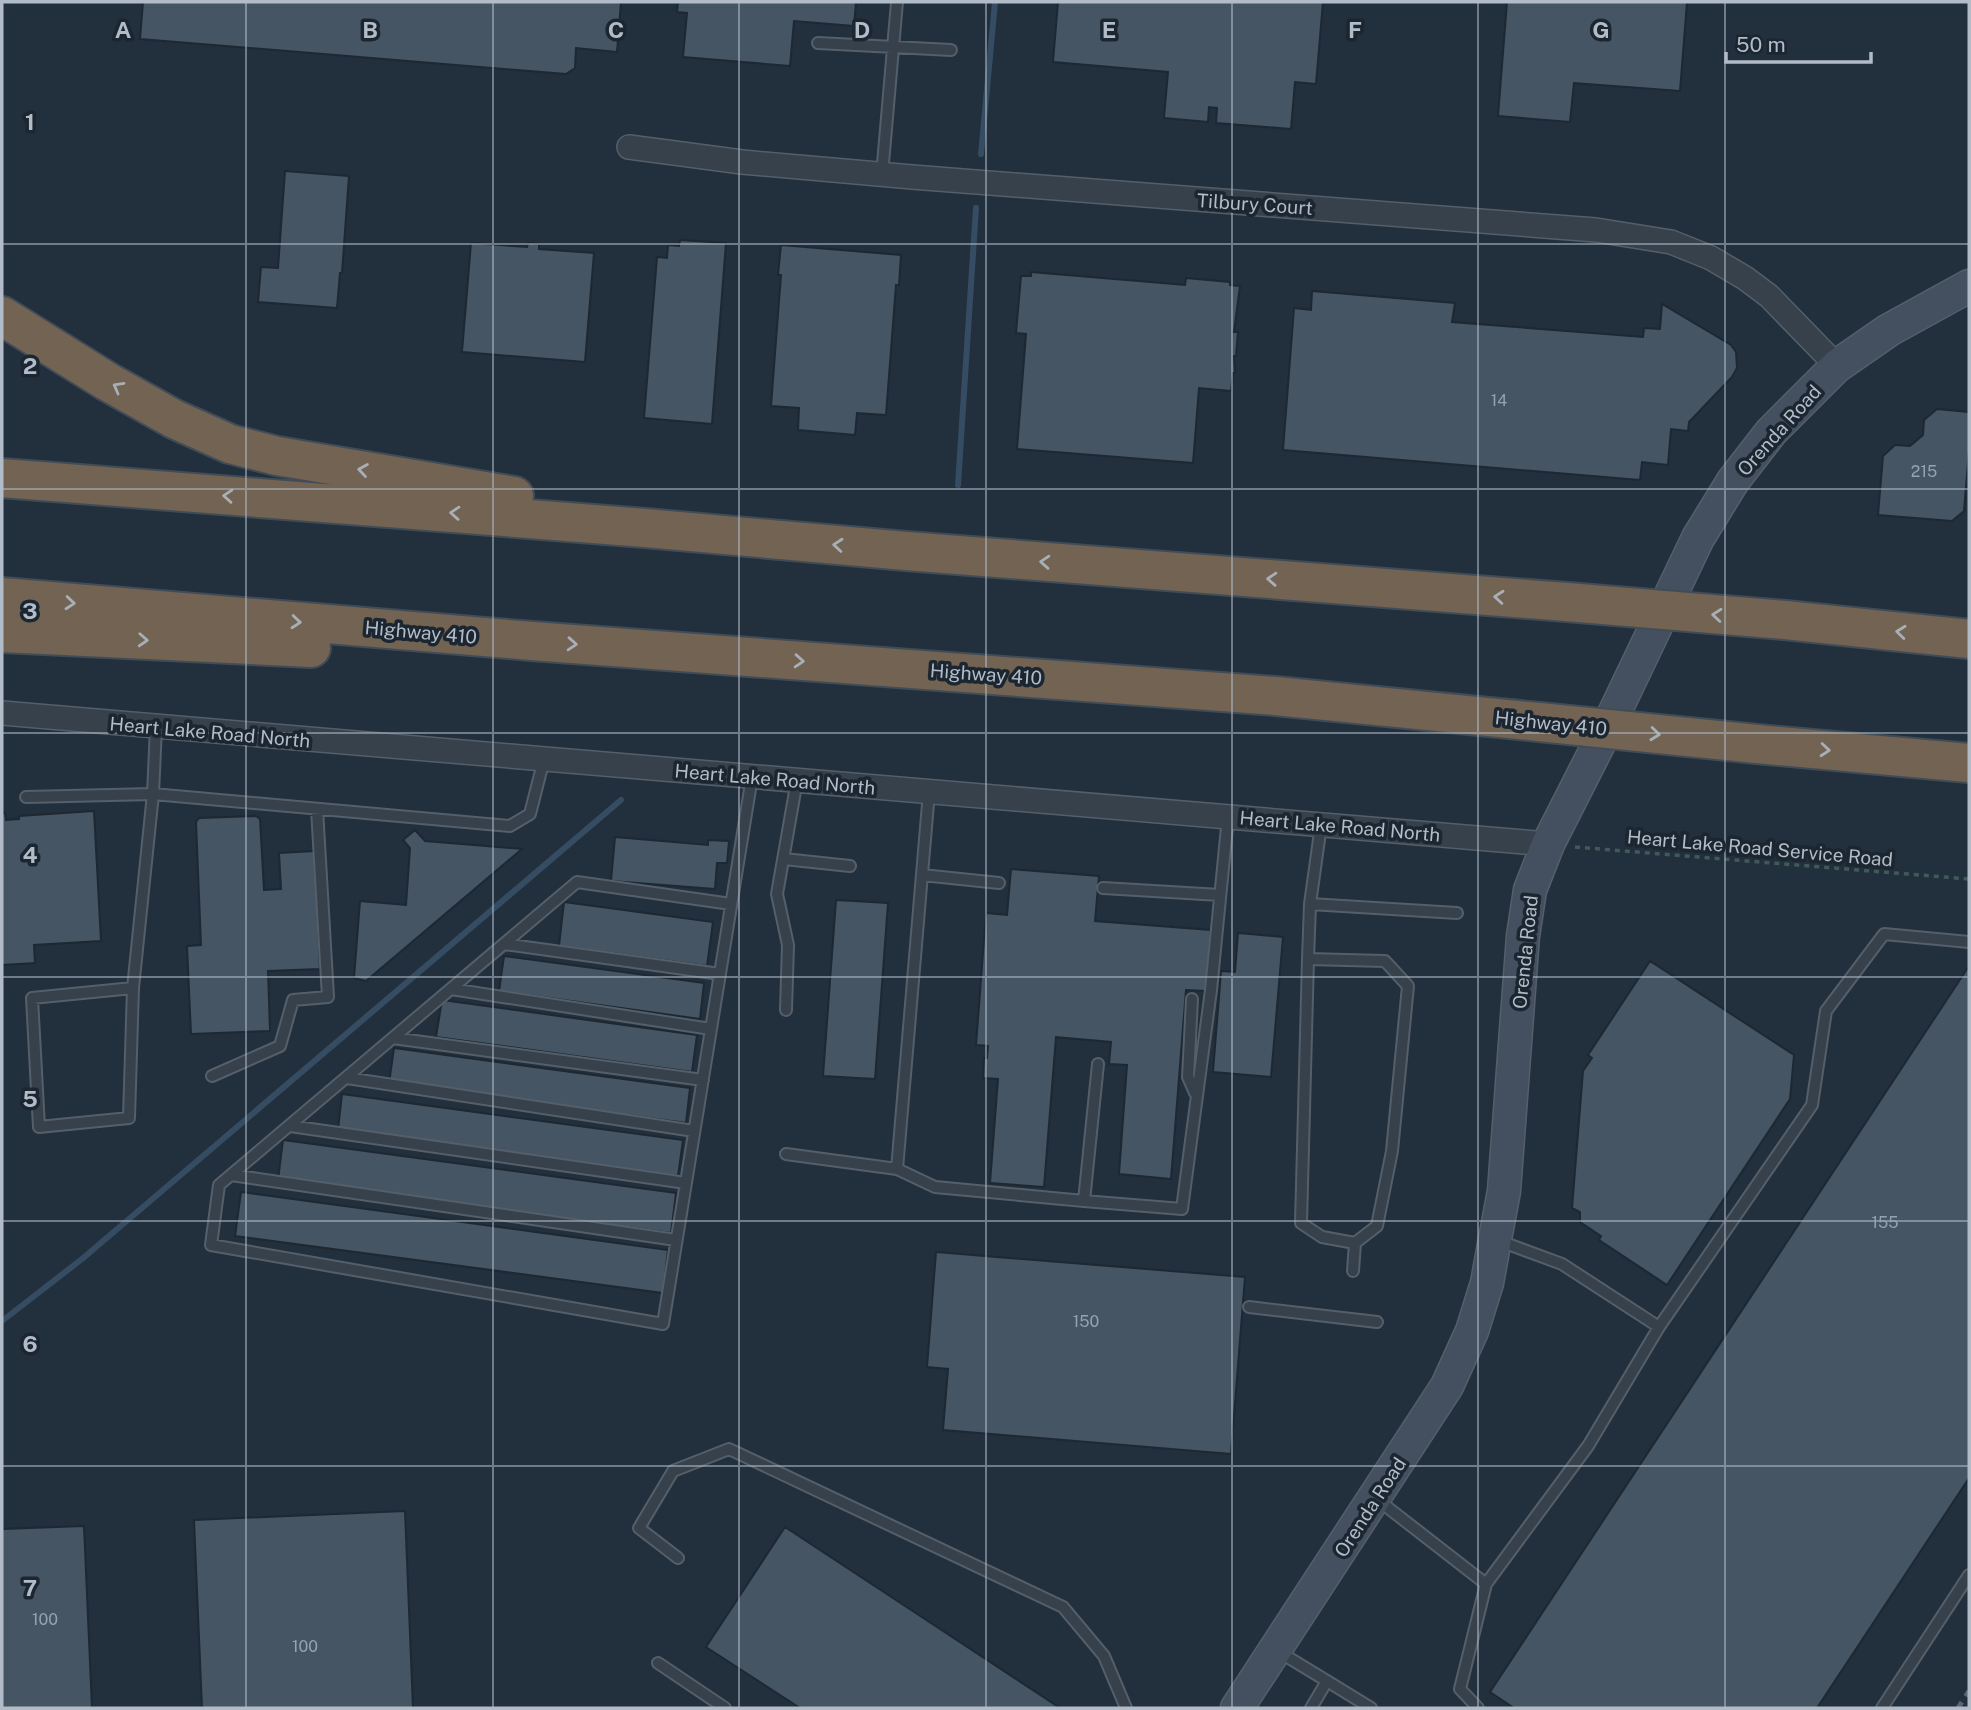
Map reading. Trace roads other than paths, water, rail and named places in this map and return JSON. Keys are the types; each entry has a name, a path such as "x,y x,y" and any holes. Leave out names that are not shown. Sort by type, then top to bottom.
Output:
{"highway":[{"path":"2,316 174,419 230,444 277,456 526,498 645,528"},
{"path":"2,478 1567,602 1969,639"},
{"name":"Highway 410","path":"2,597 532,641 1275,696 1969,763"},
{"path":"2,633 411,653 532,641"}],"street":[{"name":"Tilbury Court","path":"629,147 742,162 882,175 1596,230 1671,242 1711,258 1745,278 1769,296 1837,366"},
{"name":"Orenda Road","path":"1237,1708 1447,1386 1472,1331 1487,1283 1504,1191 1523,936 1530,890 1548,845 1612,719 1698,538 1733,481 1771,432 1837,366 1889,330 1969,286"},
{"name":"Heart Lake Road North","path":"2,713 1548,845"}],"lane":[{"path":"882,175 897,2"},
{"path":"818,43 951,50"},
{"path":"133,988 32,998 39,1127 129,1118 133,988 153,794 156,727"},
{"path":"26,797 153,794 510,826 530,814 544,759"},
{"path":"732,904 577,882 219,1185 211,1245 663,1324 676,1240 732,904 752,777"},
{"path":"786,1010 788,945 777,894 797,780"},
{"path":"897,1169 929,792"},
{"path":"212,1076 280,1046 293,1000 328,997 317,809"},
{"path":"786,1154 897,1169 935,1186 1182,1209 1211,990 1228,817"},
{"path":"1321,825 1310,904 1301,1223 1322,1237 1356,1243"},
{"path":"784,859 850,866"},
{"path":"922,875 999,883"},
{"path":"1103,888 1220,894"},
{"path":"1310,904 1457,913"},
{"path":"1478,1708 1460,1689 1486,1584 1588,1446 1659,1327 1812,1105 1826,1011 1884,934 1969,942"},
{"path":"504,944 720,974"},
{"path":"1308,959 1385,961 1408,986 1392,1151 1377,1226 1356,1243 1353,1271"},
{"path":"451,989 711,1028"},
{"path":"1192,999 1188,1077 1196,1096"},
{"path":"393,1038 703,1080"},
{"path":"1084,1201 1098,1064"},
{"path":"347,1078 694,1131"},
{"path":"290,1126 686,1183"},
{"path":"231,1175 676,1240"},
{"path":"1495,1239 1562,1264 1659,1327"},
{"path":"1249,1307 1377,1322"},
{"path":"678,1558 639,1528 673,1471 729,1449 1063,1606 1104,1656 1126,1708"},
{"path":"1375,1498 1486,1584"},
{"path":"1882,1708 1969,1575"},
{"path":"1276,1650 1371,1708"},
{"path":"658,1663 725,1708"},
{"path":"1311,1708 1327,1681"}],"waterway":[{"path":"981,154 995,2"},
{"path":"958,485 976,208"},
{"path":"2,1321 82,1259 621,800"}],"railway":[{"path":"1958,1708 1969,1691"}]}
